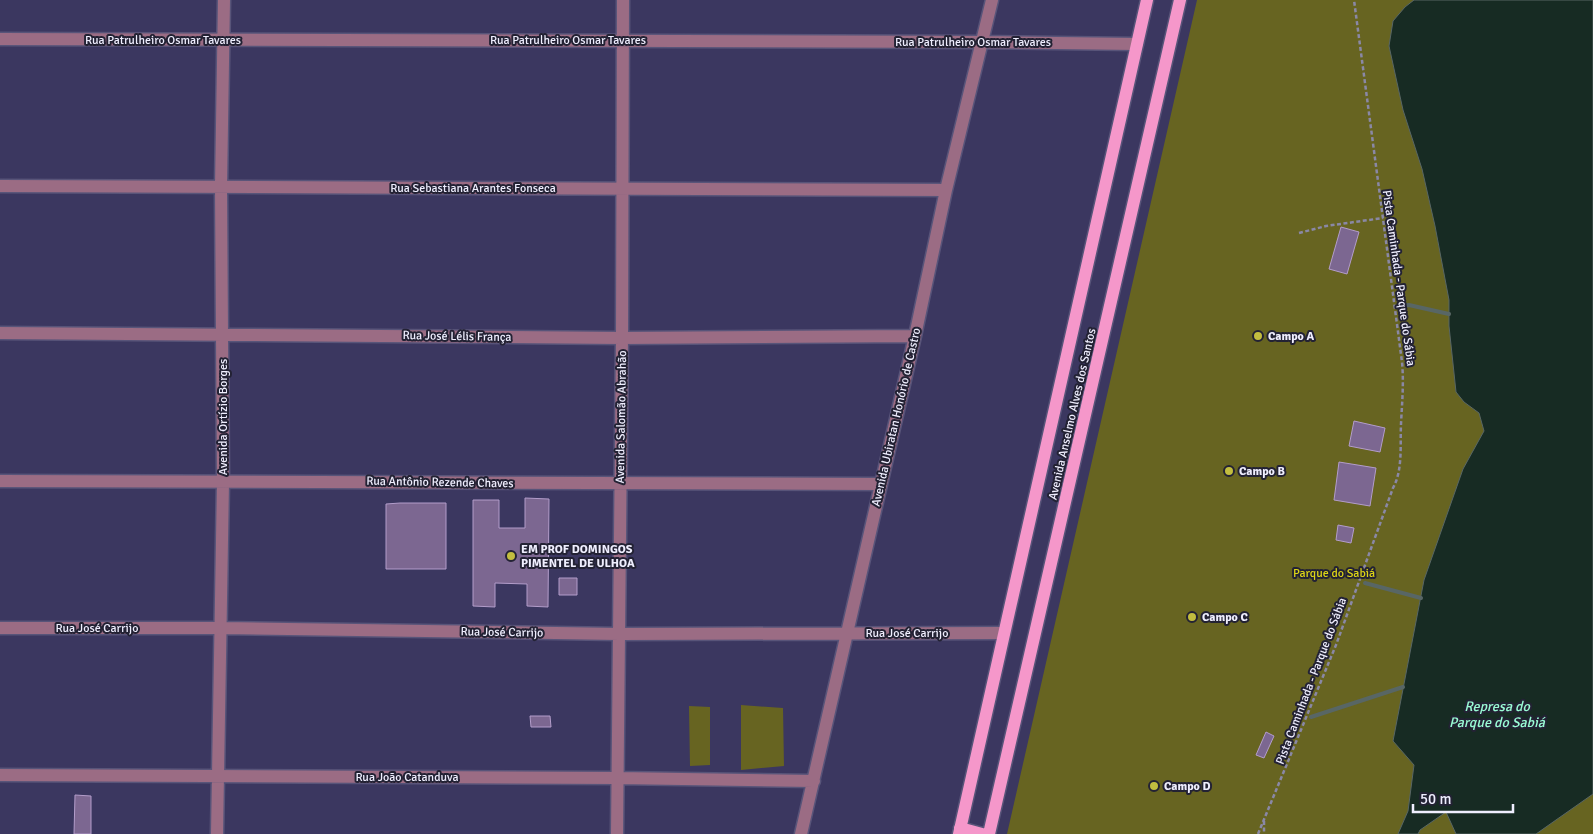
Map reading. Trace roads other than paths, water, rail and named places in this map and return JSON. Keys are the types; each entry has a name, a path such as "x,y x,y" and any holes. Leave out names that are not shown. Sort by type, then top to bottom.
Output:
{"main road":[{"name":"Avenida Anselmo Alves dos Santos","path":"960,831 1147,0"},
{"name":"Avenida Anselmo Alves dos Santos","path":"989,834 1180,0"},
{"path":"960,831 982,834"}],"street":[{"name":"Avenida Ortízio Borges","path":"217,834 223,482 221,187 224,0"},
{"name":"Avenida Salomão Abrahão","path":"618,834 623,0"},
{"name":"Avenida Ubiratan Honório de Castro","path":"801,834 915,336 946,190 992,0"},
{"name":"Rua Patrulheiro Osmar Tavares","path":"0,39 623,40 1137,44"},
{"name":"Rua Sebastiana Arantes Fonseca","path":"0,186 946,190"},
{"name":"Rua José Lélis França","path":"0,334 622,338 915,336"},
{"name":"Rua Antônio Rezende Chaves","path":"0,481 881,484"},
{"name":"Rua José Carrijo","path":"0,628 221,628 619,634 1004,633"},
{"name":"Rua João Catanduva","path":"0,775 617,778 814,781"}],"water":[{"name":"Represa do Parque do Sabiá","path":"1414,0 1593,0 1593,794 1536,834 1456,834 1446,812 1420,830 1418,834 1398,834 1408,811 1414,765 1393,741 1424,580 1463,469 1484,431 1479,413 1464,402 1456,392 1449,326 1449,300 1435,226 1422,169 1403,110 1389,46 1393,21"}],"waterway":[{"path":"1399,306 1409,305 1449,314"},
{"path":"1365,583 1421,598"},
{"path":"1311,717 1403,687"}],"place":[{"name":"Campo A","path":"1258,336"},
{"name":"Campo B","path":"1229,471"},
{"name":"EM PROF DOMINGOS PIMENTEL DE ULHOA","path":"511,556"},
{"name":"Campo C","path":"1192,617"},
{"name":"Campo D","path":"1154,786"}],"park label":[{"name":"Parque do Sabiá","path":"1334,573"}]}
